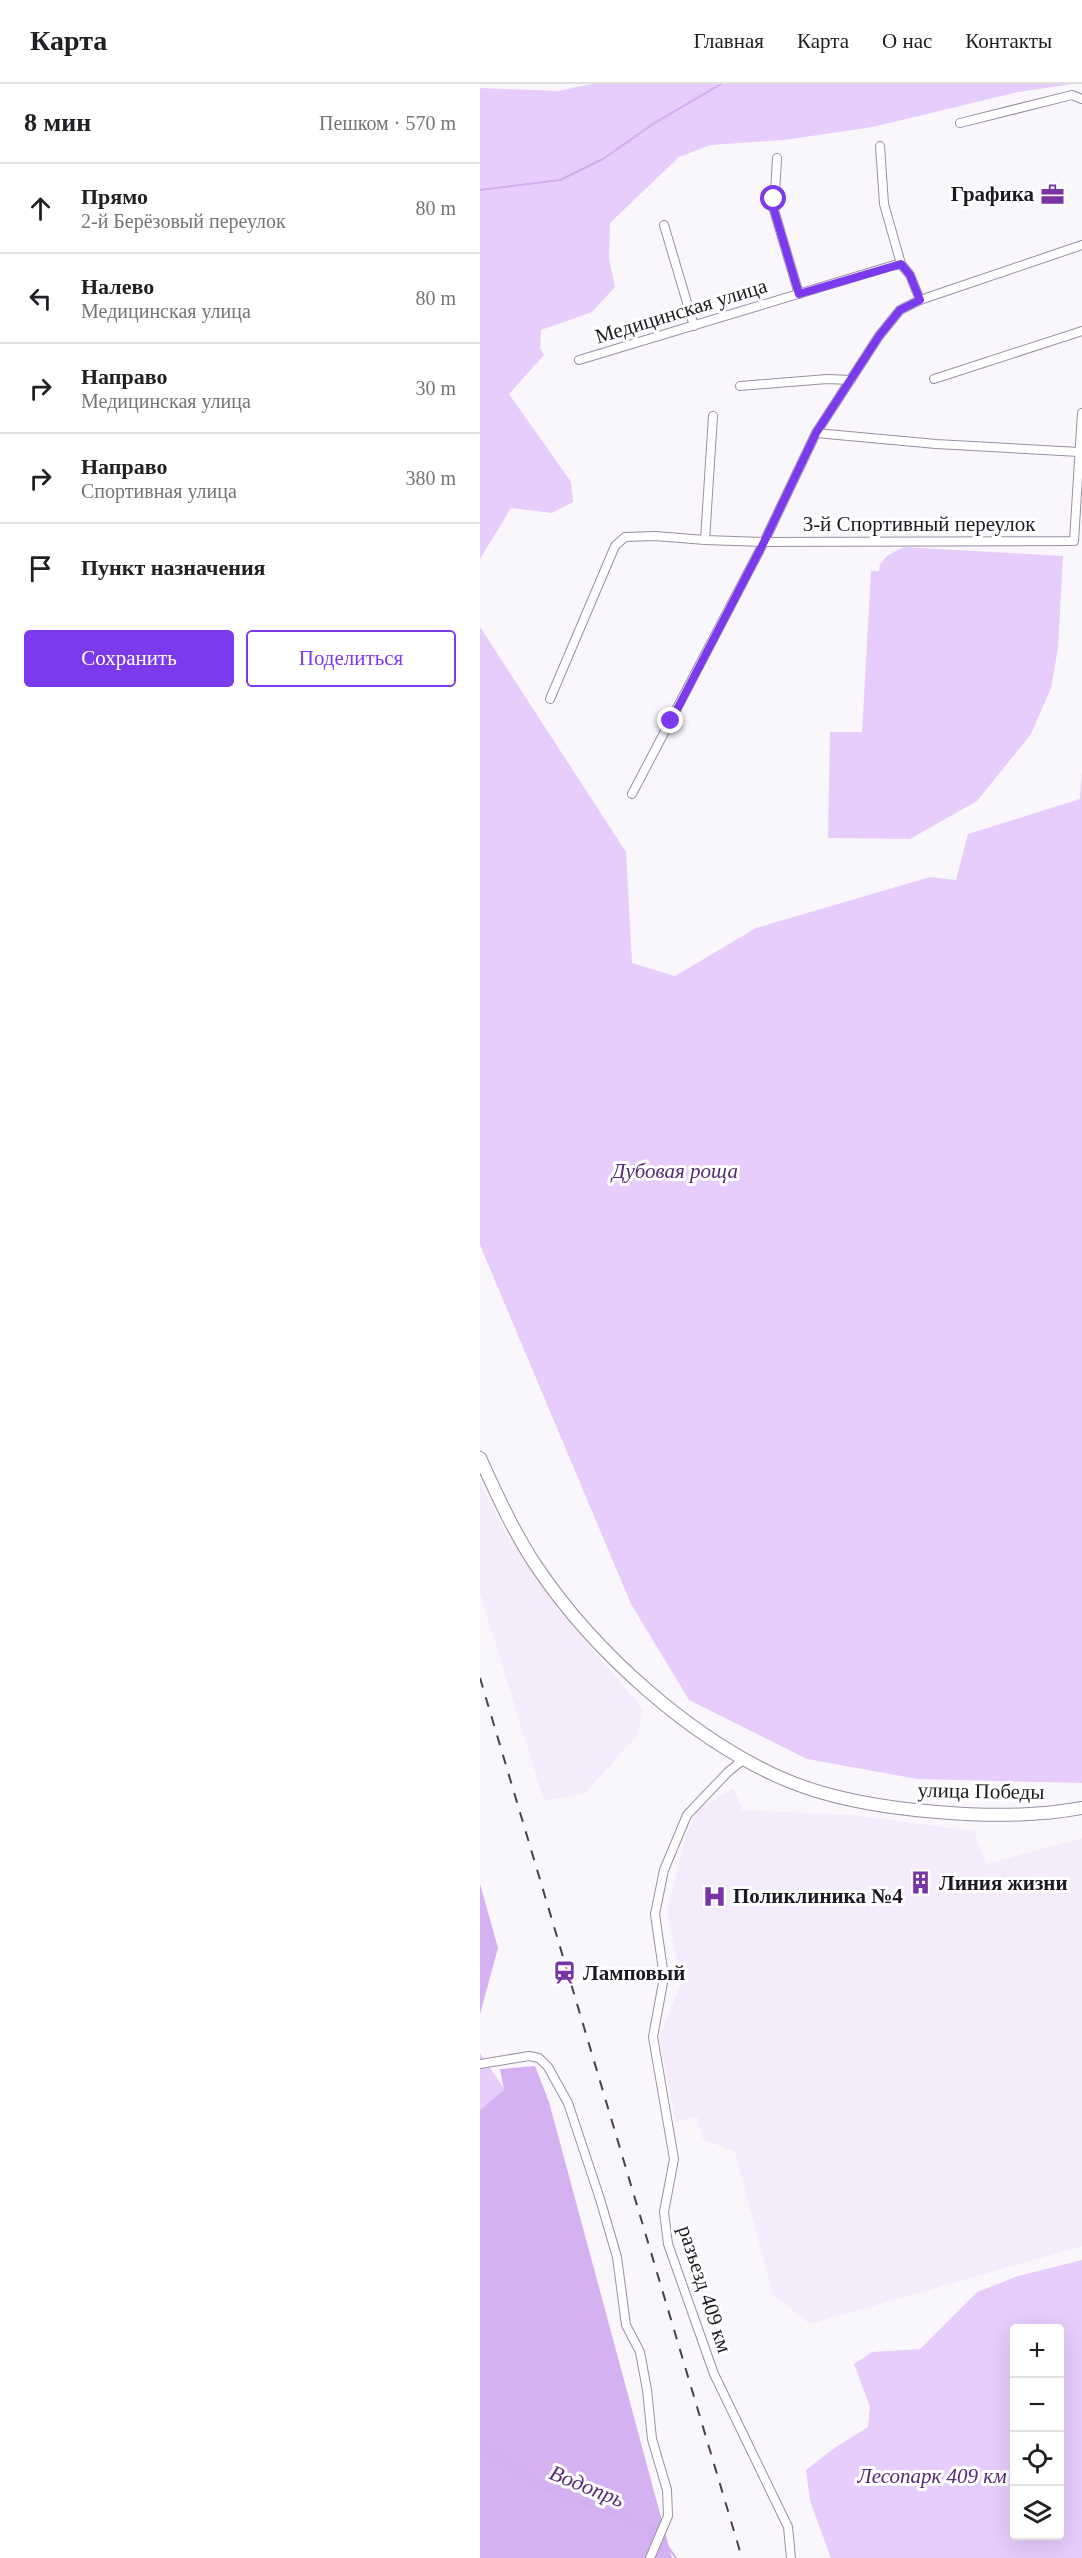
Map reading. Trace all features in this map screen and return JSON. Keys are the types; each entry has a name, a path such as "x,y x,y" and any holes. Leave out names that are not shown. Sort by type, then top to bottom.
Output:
{"street":[{"path":"960,123 1072,95 1082,99"},
{"path":"880,146 884,204 901,264 910,275 920,300"},
{"path":"777,158 774,210 799,294"},
{"path":"664,225 694,326"},
{"path":"632,794 764,542 816,433 850,380 900,310 920,300 1082,245"},
{"name":"Медицинская улица","path":"579,360 901,264"},
{"path":"934,379 1082,331"},
{"path":"740,386 827,379 850,380"},
{"path":"816,433 936,444 1079,452 1082,413"},
{"path":"705,540 713,416"},
{"name":"3-й Спортивный переулок","path":"550,699 615,546 625,537 655,536 764,542 1074,541 1079,452"},
{"name":"улица Победы","path":"480,1458 510,1522 537,1567 581,1625 641,1684 693,1727 744,1759 816,1791 892,1808 973,1815 1064,1811 1082,1808"},
{"name":"разъезд 409 км","path":"744,1759 728,1772 687,1815 664,1870 655,1914 664,1977 653,2037 674,2159 664,2212 668,2244 714,2374 788,2527 792,2558"},
{"path":"480,2064 529,2056 539,2058 548,2067 568,2103 617,2257 626,2325 640,2352 652,2439 667,2490 668,2516 650,2558"}],"shaded area":[{"path":"480,1482 503,1529 558,1609 643,1709 637,1736 585,1793 544,1801 480,1593"},
{"path":"734,1788 742,1810 852,1815 974,1831 986,1864 1082,1838 1082,2246 810,2324 773,2295 735,2152 703,2139 697,2117 676,2122 659,2038 681,1982 667,1910 687,1833 698,1809"},
{"path":"480,1884 498,1948 480,2014"},
{"path":"535,2066 549,2102 672,2558 480,2558 480,2110 504,2090 500,2069"}],"green space":[{"path":"591,84 1073,84 1018,92 873,127 784,140 711,145 679,157 610,223 609,259 615,287 592,312 541,330 540,348 544,355 509,394 571,482 573,502 552,513 511,508 480,559 480,88 558,91"},
{"path":"904,547 1063,556 1058,648 1051,688 1031,734 977,801 910,839 828,838 830,732 862,732 871,571 879,571 880,564 888,555"},
{"name":"Дубовая роща","path":"480,627 626,852 632,963 675,976 756,928 930,877 956,880 968,834 1080,799 1082,771 1082,1783 917,1779 807,1759 689,1700 631,1604 480,1245"},
{"path":"480,2053 505,2090 480,2110"},
{"name":"Лесопарк 409 км","path":"1082,2260 1082,2558 831,2558 810,2501 806,2470 833,2449 868,2427 870,2407 854,2364 872,2352 920,2349 977,2292 1018,2276"}],"waterway":[{"path":"480,190 560,180 603,159 653,124 721,84"},
{"name":"Водопрь","path":"480,2446 547,2489 655,2528 659,2533"},
{"name":"Водопрь","path":"662,2538 676,2558"}],"railway":[{"path":"480,1678 742,2558"}],"place":[{"name":"Графика","path":"1052,194"},
{"name":"Линия жизни","path":"921,1883"},
{"name":"Поликлиника №4","path":"715,1896"},
{"name":"Ламповый","path":"565,1973"}],"route":[{"path":"671,721 764,542 816,433 879,336 900,310 920,300 910,275 901,264 799,294 774,210 774,199"}]}
